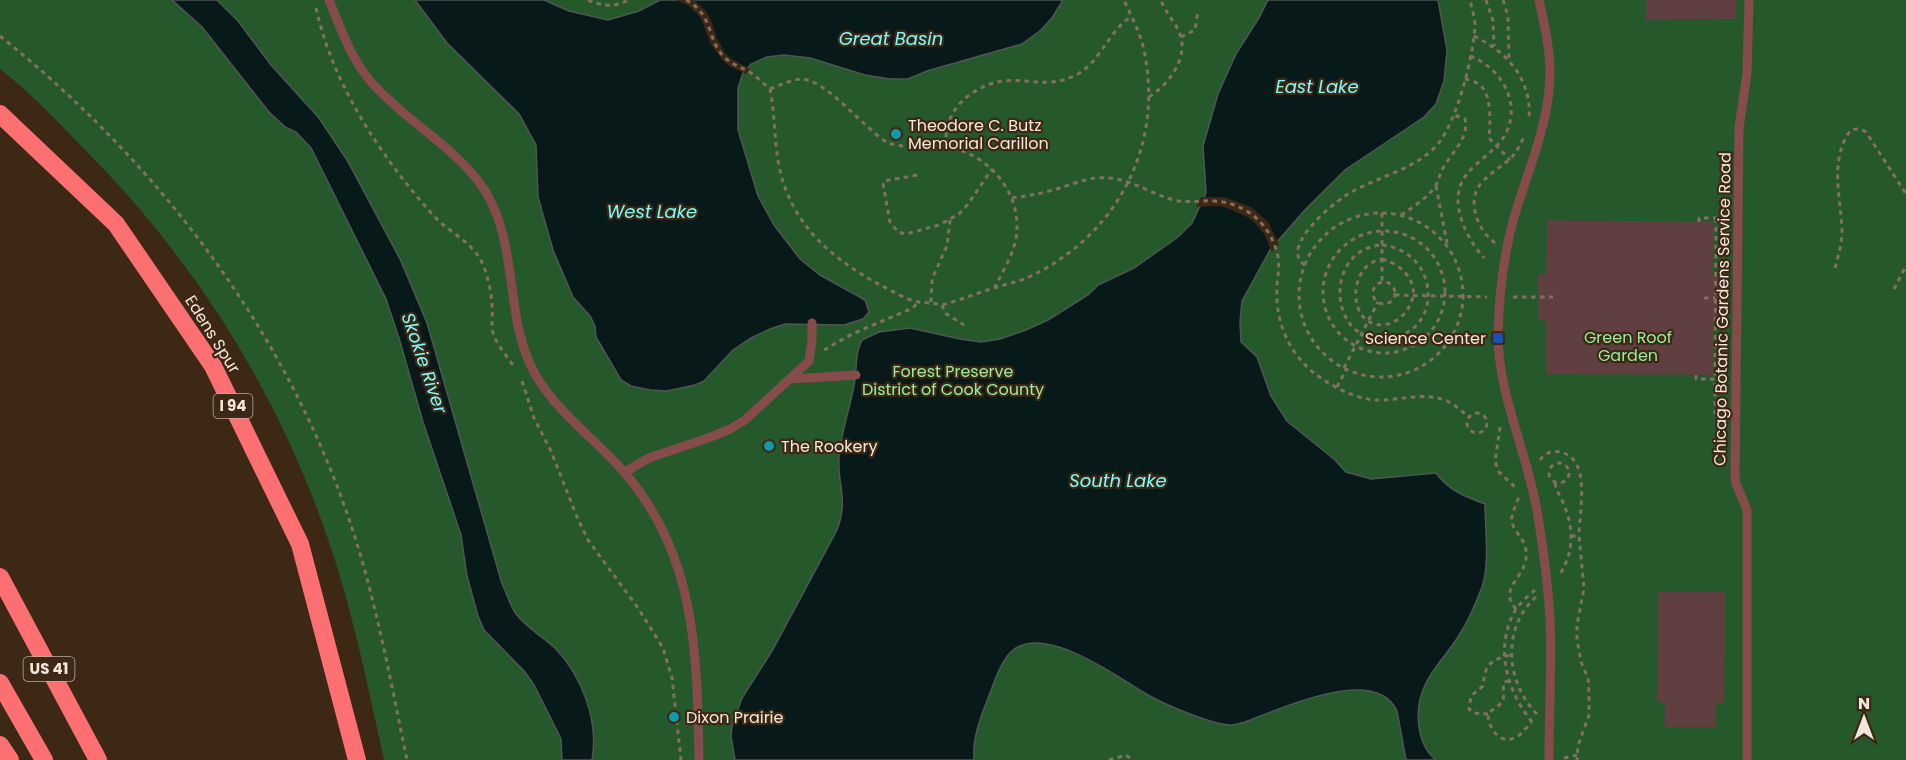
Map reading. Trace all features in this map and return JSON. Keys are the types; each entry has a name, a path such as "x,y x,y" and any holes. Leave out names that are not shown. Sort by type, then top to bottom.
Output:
{"highway":[{"name":"Edens Spur","path":"0,114 116,224 213,366 300,544 357,760"},
{"name":"US 41","path":"0,577 98,760"},
{"name":"US 41","path":"0,683 44,760"},
{"path":"0,745 10,760"}],"lane":[{"path":"329,0 356,61 371,82 389,102 444,146 480,183 503,235 519,328 529,362 538,380 552,398 625,472 641,492 665,531 682,584 695,650 699,760"},
{"path":"1539,0 1549,49 1549,93 1540,136 1513,222 1502,270 1498,338 1502,378 1508,405 1526,462 1537,508 1547,578 1550,620 1549,760"},
{"name":"Chicago Botanic Gardens Service Road","path":"1747,760 1747,510 1735,476 1738,128 1747,73 1749,0"},
{"path":"625,472 650,458 730,429 745,420 809,361 812,323"},
{"path":"791,379 856,375"}],"path":[{"path":"314,0 331,57 357,109 382,151 432,214 480,258 491,294 493,333 520,374 534,418 551,450 577,517 592,546 638,608 663,648 673,688 681,760"},
{"path":"588,0 605,5 628,0"},
{"path":"686,0 697,8 708,22 715,43 725,57 770,88 779,167 785,189 804,224 844,264 918,302 942,305 1028,278 1049,266 1097,227 1111,211 1130,181 1146,131 1149,79 1143,45 1124,0"},
{"path":"1149,97 1163,88 1173,72 1182,48 1181,37 1161,0"},
{"path":"1305,264 1298,260 1296,254 1298,244 1322,216 1344,196 1388,176 1431,151 1439,143 1454,115 1470,56 1475,24 1470,0"},
{"path":"1486,0 1493,21 1494,46"},
{"path":"1503,0 1508,16 1509,61"},
{"path":"1181,37 1195,30 1198,11"},
{"path":"945,147 949,121 963,101 972,93 993,83 1004,81 1051,84 1076,75 1090,65 1118,26 1132,16"},
{"path":"0,36 81,106 151,178 231,282 256,323 319,443 360,556 382,641 406,760"},
{"path":"1474,36 1494,46 1509,61 1525,86 1530,102 1527,126"},
{"path":"1470,56 1482,60 1491,67 1508,91 1511,108 1509,128 1497,147 1482,158 1465,176 1458,196 1468,236 1484,258"},
{"path":"1465,79 1482,87 1490,112 1489,138 1510,160"},
{"path":"770,88 790,81 811,81 818,84 884,141 901,145 945,147 977,159 992,169 1004,182 1012,198 1017,228 1013,250 995,287"},
{"path":"1401,215 1414,207 1436,186 1442,170 1465,134 1467,125 1465,119 1454,115"},
{"path":"1834,268 1842,233 1836,167 1841,148 1852,129 1859,128 1866,132 1906,194"},
{"path":"1501,236 1498,247 1480,228 1474,204 1477,190 1482,182 1510,160 1525,134"},
{"path":"918,175 892,178 883,183 886,207 892,226 898,232 906,234 950,220 968,204 992,169"},
{"path":"1012,198 1042,193 1097,178 1130,181 1172,200 1228,203 1253,215 1271,236 1276,248 1279,272 1277,302 1283,332 1300,361 1314,373 1350,395 1374,400 1422,396 1436,398 1451,403 1469,417"},
{"path":"1436,186 1447,245 1463,282 1461,317 1452,337 1441,351 1419,368 1390,377 1375,378 1345,369 1324,354 1310,336 1299,301 1301,274 1312,250 1334,228 1362,215 1382,213 1401,215 1425,226 1447,245"},
{"path":"1382,213 1382,282"},
{"path":"1699,222 1699,218 1726,218"},
{"path":"1716,218 1717,379 1715,417 1726,417"},
{"path":"931,302 932,279 947,246 950,220"},
{"path":"1382,229 1395,231 1412,238 1425,248 1442,270 1445,296 1441,315 1423,339 1410,348 1379,355 1354,348 1333,326 1327,312 1325,282 1329,267 1348,241 1369,230 1382,229"},
{"path":"1382,245 1402,251 1421,266 1428,285 1429,296 1423,315 1407,332 1396,337 1372,339 1361,334 1350,324 1339,298 1339,286 1350,261 1357,254 1372,246 1382,245"},
{"path":"1382,259 1400,267 1407,273 1412,281 1413,296 1410,305 1400,319 1391,324 1382,325 1368,321 1357,306 1355,287 1366,267 1382,259"},
{"path":"1894,289 1906,266"},
{"path":"1382,282 1392,285 1395,295"},
{"path":"1378,302 1373,293 1376,286 1382,282"},
{"path":"1395,295 1488,297 1489,304"},
{"path":"1378,302 1389,304 1395,295"},
{"path":"1514,297 1553,297"},
{"path":"1704,298 1715,298"},
{"path":"809,361 833,344 913,308 918,302"},
{"path":"1337,387 1378,302"},
{"path":"942,305 945,313 964,326"},
{"path":"1696,375 1696,379 1717,379"},
{"path":"1481,414 1486,418 1488,425 1484,432 1474,433 1468,426 1469,417 1481,414"},
{"path":"1488,425 1501,422 1495,462 1499,472 1517,487 1519,494 1512,523 1527,551 1523,571 1510,588 1510,602 1516,609"},
{"path":"1538,462 1544,455 1552,452 1571,456 1576,461 1583,488 1579,536 1584,588 1576,640 1581,662 1588,678 1589,715 1578,746 1577,760"},
{"path":"1559,462 1568,468 1569,475 1565,481 1555,483 1548,471 1553,464 1559,462"},
{"path":"1542,470 1548,471"},
{"path":"1571,536 1579,536"},
{"path":"1532,722 1514,695 1505,657 1509,628 1516,609 1540,586 1541,603"},
{"path":"1509,681 1504,682 1502,686 1503,699 1500,704 1488,714 1473,713 1469,709 1471,696 1484,686 1485,670 1490,663 1511,655"},
{"path":"1488,714 1490,727 1495,734 1509,739 1517,736 1532,722 1541,723"},
{"path":"1108,760 1126,754 1133,760"},
{"path":"1564,758 1577,755"}],"green space":[{"name":"Forest Preserve District of Cook County","path":"0,0 1906,0 1906,760 384,760 355,632 334,557 314,501 266,395 206,296 172,249 95,160 37,101 0,69"}],"water":[{"name":"Skokie River","path":"172,0 217,0 238,21 271,65 319,118 347,160 400,259 427,323 502,584 510,603 520,619 565,659 580,685 593,730 592,760 562,760 561,739 534,685 525,672 484,630 467,576 461,535 423,422 386,299 311,148 296,132 285,127 269,112 202,27"},
{"name":"West Lake","path":"415,0 544,0 569,11 608,20 639,11 660,0 1063,0 1041,30 1022,44 927,71 908,79 865,75 810,58 784,55 767,57 751,64 743,73 738,88 738,130 758,196 774,225 800,259 820,275 865,300 869,312 863,319 844,325 785,324 770,329 733,350 704,381 667,391 631,386 621,380 596,337 595,326 590,316 573,297 553,250 538,197 536,145 519,114 447,43"},
{"name":"South Lake","path":"1268,0 1438,0 1447,50 1444,81 1436,104 1424,117 1345,170 1304,211 1270,250 1242,301 1240,322 1241,342 1257,357 1271,396 1287,421 1335,460 1346,472 1371,479 1436,473 1464,496 1485,504 1486,557 1482,587 1454,643 1426,683 1420,702 1418,713 1420,734 1429,753 1436,760 1406,760 1397,711 1386,697 1369,691 1348,690 1326,694 1303,700 1245,722 1234,725 1224,724 1203,719 1150,696 1103,667 1064,648 1045,644 1027,644 1009,653 996,676 979,722 974,760 735,760 731,736 732,726 742,698 772,651 837,530 842,509 840,447 855,380 858,349 862,340 879,332 910,328 981,342 1000,339 1048,320 1088,295 1098,285 1134,268 1178,237 1192,223 1206,193 1203,146 1218,94 1236,54"}],"pier":[{"path":"676,0 694,0 705,10 726,54 750,69 746,74 722,60 710,43 701,18 689,6"},
{"path":"1201,197 1224,197 1251,207 1268,222 1279,244 1272,252 1257,225 1249,218 1230,209 1219,206 1196,207"}],"building":[{"path":"1646,0 1736,0 1736,19 1646,20"},
{"path":"1547,220 1714,222 1713,276 1721,276 1720,323 1713,323 1713,375 1546,374 1546,321 1538,320 1538,274 1546,274"},
{"path":"1658,592 1725,592 1724,703 1716,703 1716,727 1665,727 1665,702 1657,702"}],"place":[{"name":"Theodore C. Butz Memorial Carillon","path":"896,134"},
{"name":"Science Center","path":"1498,338"},
{"name":"The Rookery","path":"769,446"},
{"name":"Dixon Prairie","path":"674,717"}],"water label":[{"name":"Great Basin","path":"891,39"},
{"name":"East Lake","path":"1317,87"}],"park label":[{"name":"Green Roof Garden","path":"1628,346"}]}
